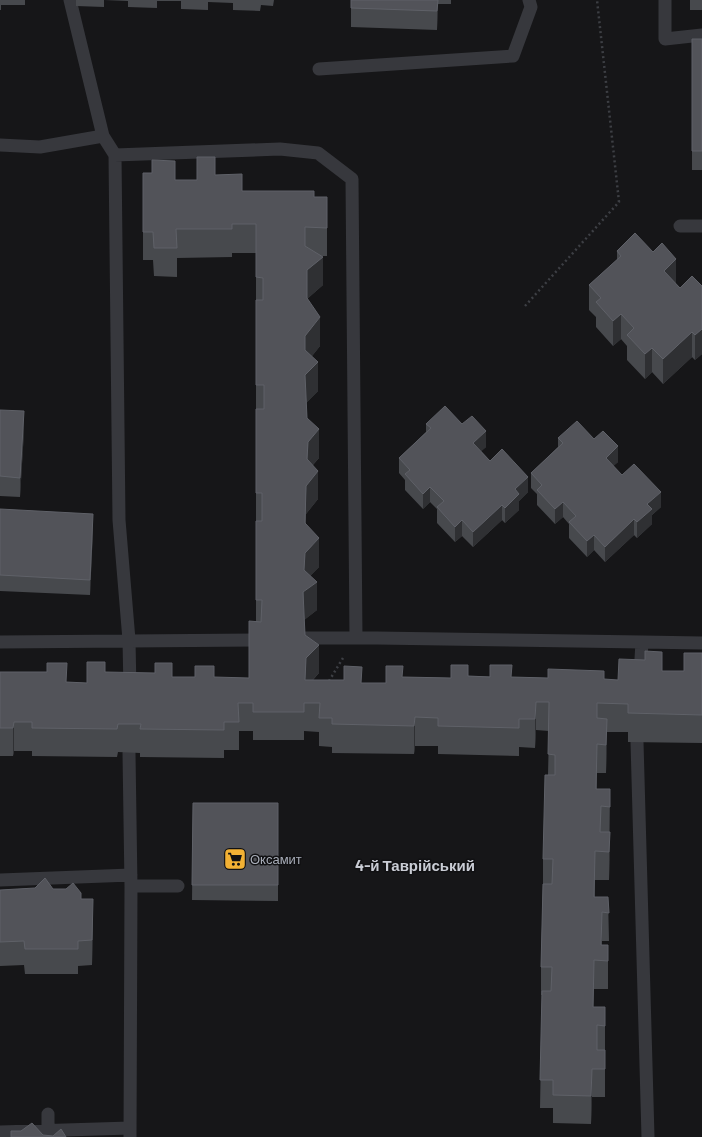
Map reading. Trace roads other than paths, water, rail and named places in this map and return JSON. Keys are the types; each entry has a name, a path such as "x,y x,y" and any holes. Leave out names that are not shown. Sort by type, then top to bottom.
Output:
{"lane":[{"path":"70,0 103,136 115,155 119,520 129,640 130,701"},
{"path":"319,68 514,56 531,7 529,0"},
{"path":"665,0 665,39 702,35"},
{"path":"0,146 40,147 103,136"},
{"path":"115,155 280,149 318,153 352,179 356,638"},
{"path":"680,226 702,226"},
{"path":"304,638 702,642"},
{"path":"0,642 261,640"},
{"path":"640,688 642,642"},
{"path":"637,742 648,1137"},
{"path":"0,1132 48,1131 130,1133 131,881 129,753"},
{"path":"0,880 131,881 178,886"},
{"path":"48,1114 48,1131"}],"place":[{"name":"Оксамит","path":"235,859"}],"district":[{"name":"4-й Таврійський","path":"415,866"}]}
